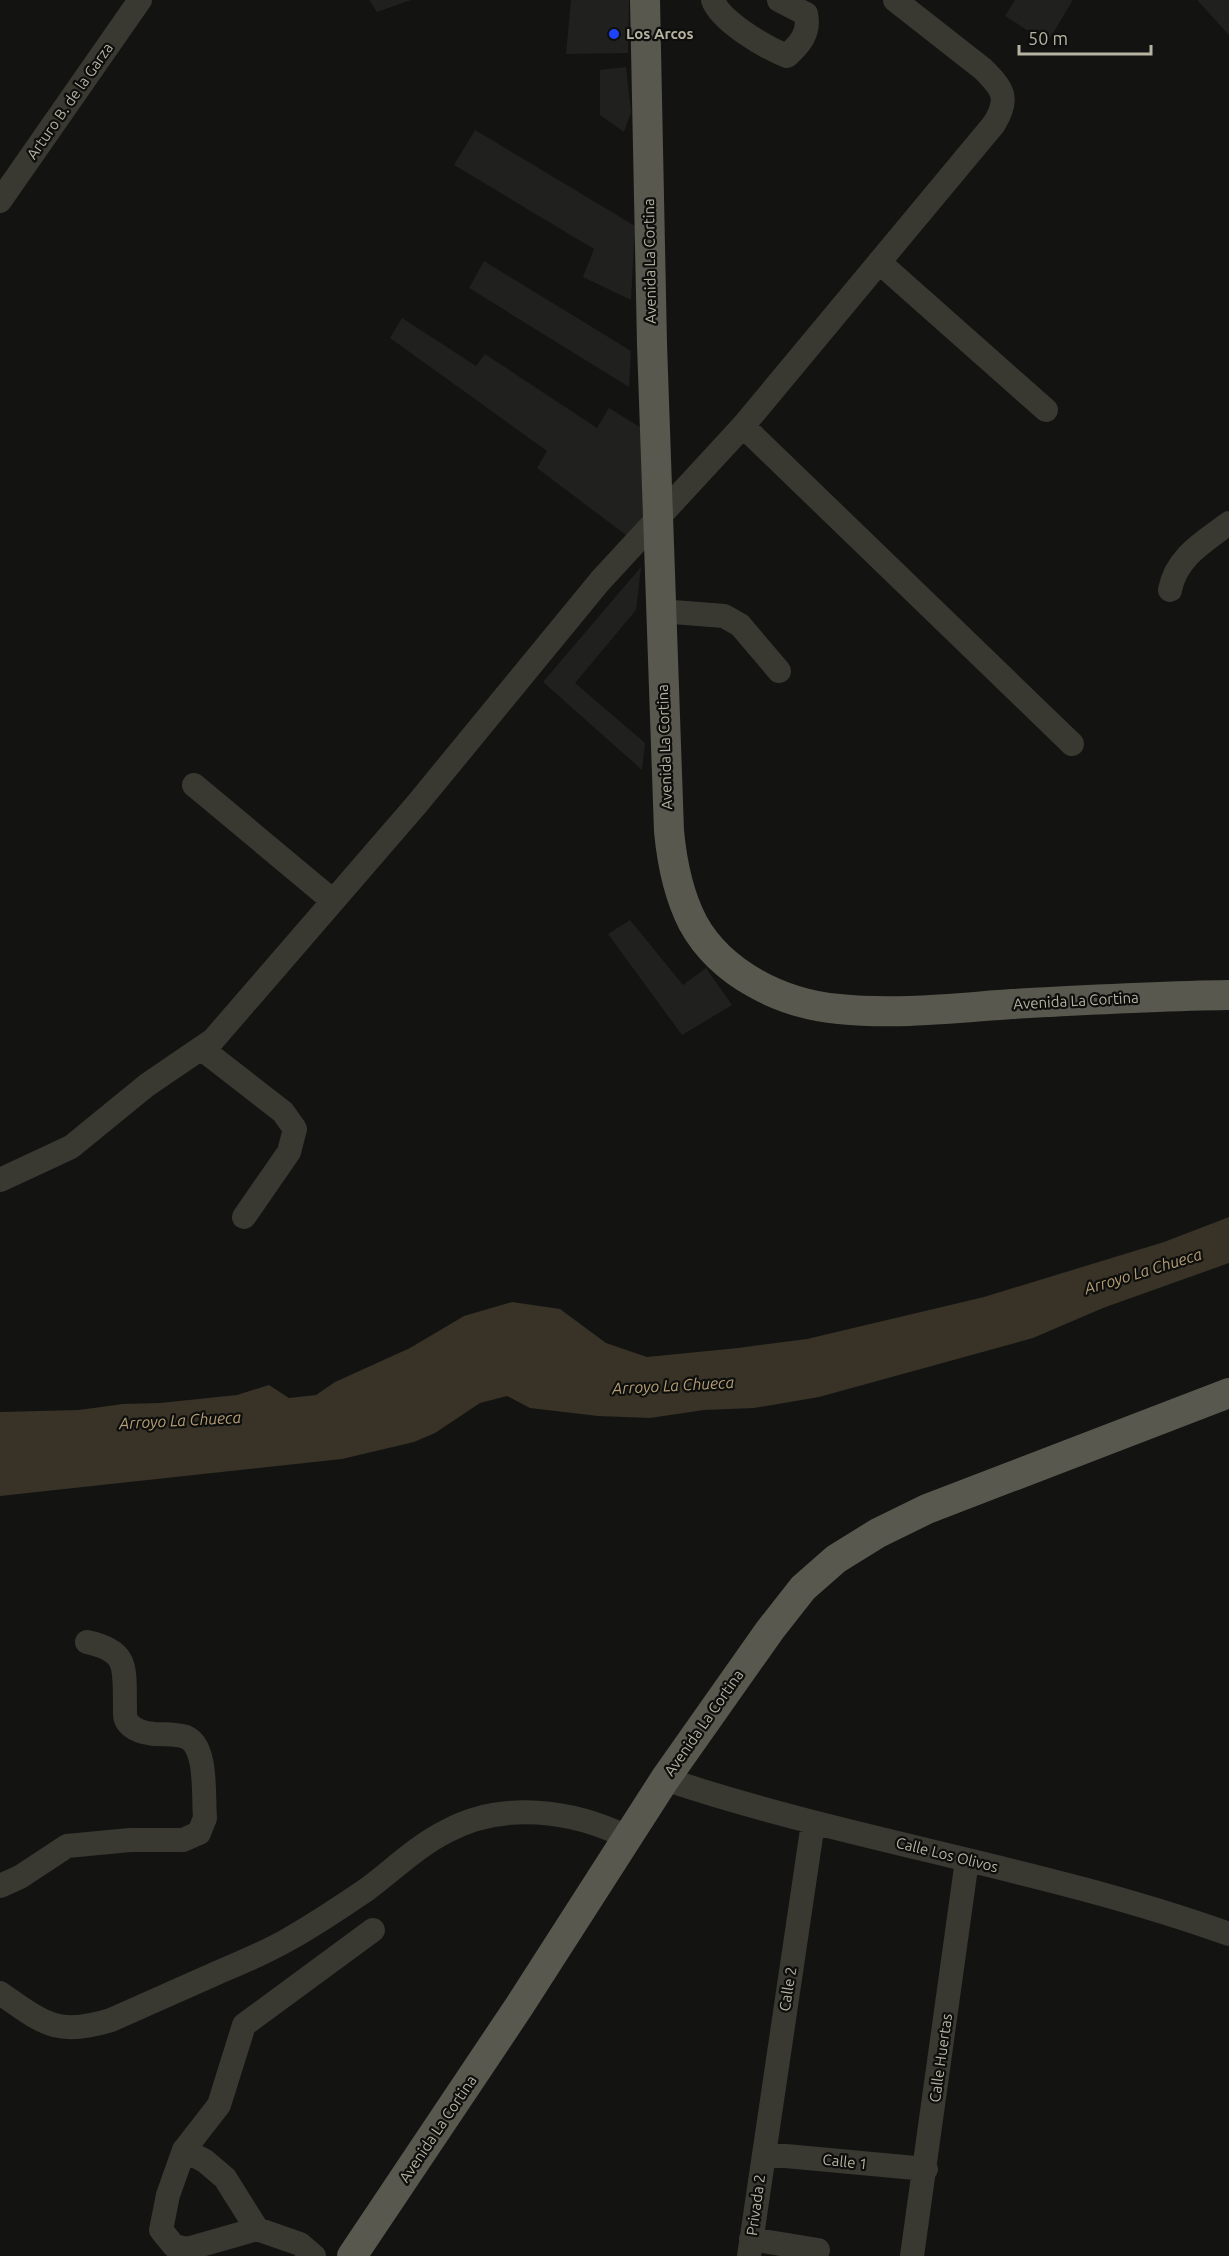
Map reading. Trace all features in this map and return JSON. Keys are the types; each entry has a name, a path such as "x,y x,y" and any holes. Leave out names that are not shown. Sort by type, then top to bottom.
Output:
{"main road":[{"name":"Avenida La Cortina","path":"645,0 657,520 669,831 672,864 690,915 708,945 724,962 747,978 774,992 805,1003 839,1009 935,1009 1095,999 1229,995"},
{"name":"Avenida La Cortina","path":"352,2256 520,2005 665,1779 770,1630 803,1588 836,1559 878,1533 927,1509 1229,1393"}],"street":[{"name":"Arturo B. de la Garza","path":"0,201 140,0"},
{"path":"713,0 715,7 741,29 774,51 787,56 800,44 809,26 806,14 779,0"},
{"path":"0,1180 71,1147 147,1085 213,1040 417,804 600,581 743,426 994,124 1002,112 1004,99 998,85 983,69 895,0"},
{"path":"879,262 1046,410"},
{"path":"743,426 1072,744"},
{"path":"1170,590 1176,570 1183,561 1193,550 1229,523"},
{"path":"660,611 724,616 740,625 778,671"},
{"path":"194,785 333,901"},
{"path":"202,1049 283,1112 295,1129 289,1152 244,1217"},
{"path":"0,1886 20,1877 67,1846 130,1840 183,1840 195,1836 203,1825 205,1818 201,1756 197,1746 184,1737 143,1732 130,1725 125,1718 124,1674 121,1660 110,1649 87,1642"},
{"name":"Calle Los Olivos","path":"665,1779 726,1800 813,1823 1095,1892 1229,1934"},
{"path":"0,1993 46,2024 71,2028 98,2024 286,1941 366,1890 425,1844 448,1830 471,1821 503,1814 530,1812 564,1815 597,1823 627,1837"},
{"name":"Calle 2","path":"764,2154 813,1823"},
{"name":"Calle Huertas","path":"912,2256 926,2169 967,1860"},
{"path":"314,2256 300,2244 257,2229 187,2249 174,2246 161,2230 168,2195 184,2150 219,2105 244,2025 373,1930"},
{"path":"184,2150 205,2161 225,2178 257,2229"},
{"name":"Calle 1","path":"764,2154 926,2169"},
{"name":"Privada 2","path":"750,2247 764,2154"},
{"path":"750,2247 818,2250"}],"shaded area":[{"path":"369,0 411,0 377,12"},
{"path":"571,0 629,0 628,53 566,54"},
{"path":"1015,0 1073,0 1047,43 1005,16"},
{"path":"1197,0 1229,0 1229,35"},
{"path":"626,67 631,112 624,132 600,115 600,70"},
{"path":"475,130 635,226 631,300 583,277 594,249 454,165"},
{"path":"484,261 631,351 629,387 469,288"},
{"path":"402,318 476,366 485,354 597,428 609,408 643,429 649,525 634,541 537,468 547,451 390,338"},
{"path":"641,567 636,610 575,683 645,743 642,770 543,682"},
{"path":"630,920 683,985 706,968 732,1005 682,1035 608,934"}],"water":[{"name":"Arroyo La Chueca","path":"1229,1217 1229,1263 1103,1308 1033,1338 819,1397 754,1408 704,1410 650,1418 598,1416 530,1408 507,1396 480,1403 435,1433 414,1442 342,1459 0,1496 0,1412 79,1410 123,1404 160,1403 237,1395 269,1385 289,1398 316,1395 335,1382 410,1348 464,1316 512,1302 560,1309 606,1343 647,1357 807,1339 984,1297 1164,1242"}],"place":[{"name":"Los Arcos","path":"614,34"}]}
